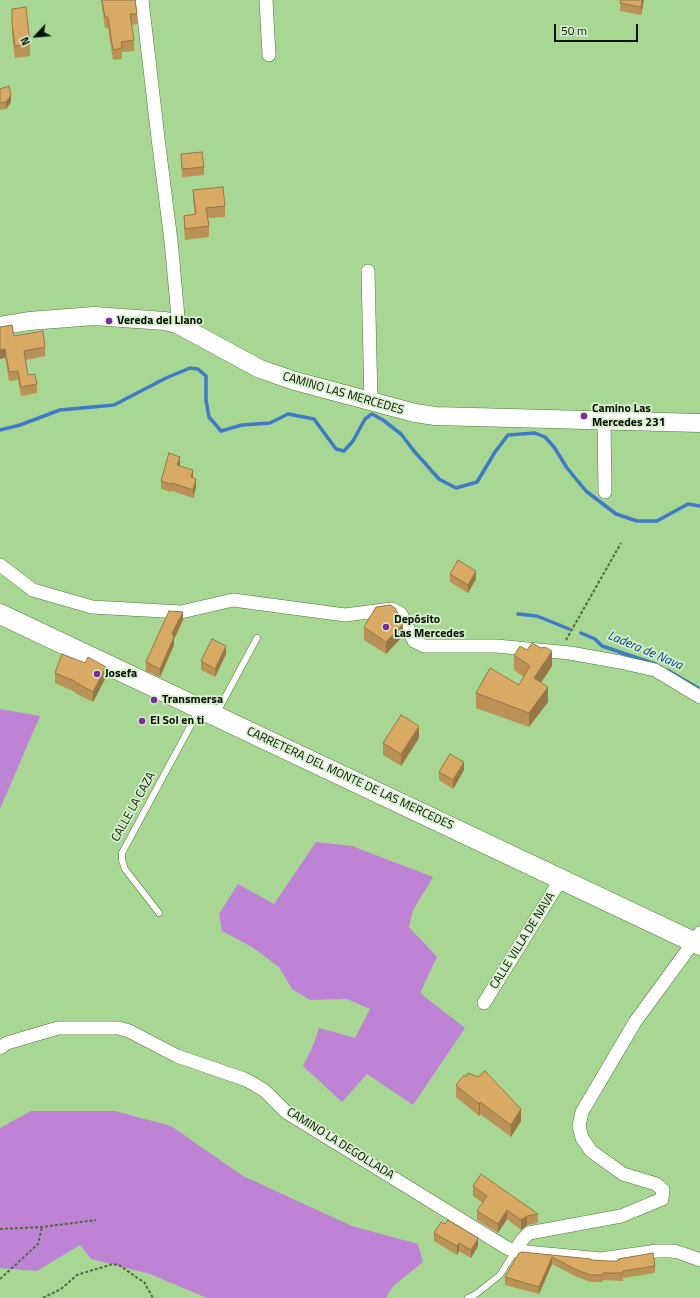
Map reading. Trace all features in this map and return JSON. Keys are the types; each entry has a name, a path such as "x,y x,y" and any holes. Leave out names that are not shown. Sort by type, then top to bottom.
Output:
{"main road":[{"name":"CAMINO LAS MERCEDES","path":"0,326 29,321 94,316 165,321 177,324 260,369 295,381 371,402 415,413 436,416 700,423"},
{"name":"CARRETERA DEL MONTE DE LAS MERCEDES","path":"0,614 561,879 698,940"}],"street":[{"path":"142,0 171,241 178,317 177,324"},
{"path":"266,0 269,55"},
{"path":"368,271 371,402"},
{"path":"604,420 605,492"},
{"path":"0,565 33,590 92,607 181,612 233,600 345,615 392,609 401,614 414,641 424,646 496,646 560,652 620,662 655,670 700,697"},
{"name":"CALLE VILLA DE NAVA","path":"484,1003 561,879"},
{"path":"516,1251 522,1240 529,1233 621,1216 662,1199 663,1190 656,1184 623,1174 591,1151 582,1138 579,1126 582,1112 635,1022 698,940"},
{"name":"CAMINO LA DEGOLLADA","path":"0,1048 7,1043 58,1028 119,1028 129,1030 177,1056 244,1079 265,1092 286,1112 507,1248 516,1251 601,1259 657,1251 671,1251 700,1260"}],"lane":[{"name":"CALLE LA CAZA","path":"159,913 125,868 122,860 122,853 208,712 257,638"},
{"path":"468,1298 476,1294 500,1275 516,1251"}],"path":[{"path":"560,652 621,543"},
{"path":"0,1229 42,1227 96,1220"},
{"path":"0,1279 38,1244 42,1227"},
{"path":"43,1298 61,1289 83,1272 113,1264 119,1265 144,1282 153,1298"}],"shaded area":[{"path":"0,709 40,716 0,809"},
{"path":"316,842 352,846 433,877 413,910 409,927 437,957 420,993 465,1028 413,1105 367,1074 342,1102 303,1066 313,1046 319,1028 355,1038 370,1009 347,999 310,1000 292,989 279,967 252,947 222,931 219,914 238,884 274,904"},
{"path":"31,1111 115,1111 171,1126 243,1176 352,1226 418,1244 423,1262 393,1286 386,1298 207,1298 150,1274 91,1259 80,1245 37,1271 0,1268 0,1128"}],"building":[{"path":"102,0 135,0 137,14 130,14 134,40 121,42 122,48 113,50 108,17 105,17"},
{"path":"621,0 642,0 641,7 620,3"},
{"path":"26,7 30,44 15,46 12,9"},
{"path":"9,86 11,95 6,102 0,103 0,89"},
{"path":"202,152 204,167 182,169 181,154"},
{"path":"223,187 225,206 206,208 209,226 185,229 184,216 196,214 193,190"},
{"path":"12,325 14,336 43,331 45,347 24,351 28,375 35,374 37,384 21,387 18,371 9,372 5,349 0,350 0,327"},
{"path":"169,453 180,457 177,465 193,470 191,477 196,479 193,490 161,481"},
{"path":"458,560 476,571 468,585 450,574"},
{"path":"390,605 395,608 403,624 386,642 364,627 376,607"},
{"path":"169,611 183,612 172,633 174,637 160,669 146,662"},
{"path":"212,639 226,646 215,669 201,661"},
{"path":"532,643 541,648 545,647 552,651 534,678 548,687 529,713 476,693 490,668 519,685 530,666 514,655 520,646 527,650"},
{"path":"62,654 85,663 88,657 106,667 93,692 75,681 55,673"},
{"path":"401,715 419,726 401,754 383,743"},
{"path":"450,754 464,762 453,780 439,772"},
{"path":"485,1071 521,1109 511,1125 480,1102 479,1104 456,1085 464,1075 466,1077 468,1073 478,1077"},
{"path":"481,1174 538,1214 527,1216 521,1220 507,1210 498,1224 477,1211 487,1196 473,1186"},
{"path":"448,1220 478,1238 471,1250 459,1243 457,1246 434,1233 441,1222 445,1224"},
{"path":"522,1252 609,1261 618,1261 618,1259 653,1253 655,1266 623,1271 623,1273 603,1273 603,1275 590,1275 552,1257 539,1287 505,1277 519,1253"}],"waterway":[{"path":"0,430 20,425 60,410 114,405 166,378 190,368 198,369 206,376 206,400 209,417 221,431 242,425 270,423 288,414 314,419 336,449 344,451 353,441 365,419 372,414 383,420 401,434 439,479 456,488 477,482 495,452 508,435 535,433 545,437 554,447 567,468 586,491 616,514 637,521 657,521 688,504 700,506"},
{"name":"Ladera de Nava","path":"518,614 537,616 569,629"},
{"name":"Ladera de Nava","path":"581,633 595,639 602,646 655,664"},
{"name":"Ladera de Nava","path":"667,670 698,688"}],"place":[{"name":"Vereda del Llano","path":"109,321"},
{"name":"Camino Las Mercedes 231","path":"584,416"},
{"name":"Depósito Las Mercedes","path":"386,627"},
{"name":"Josefa","path":"97,674"},
{"name":"Transmersa","path":"154,700"},
{"name":"El Sol en ti","path":"142,721"}]}
